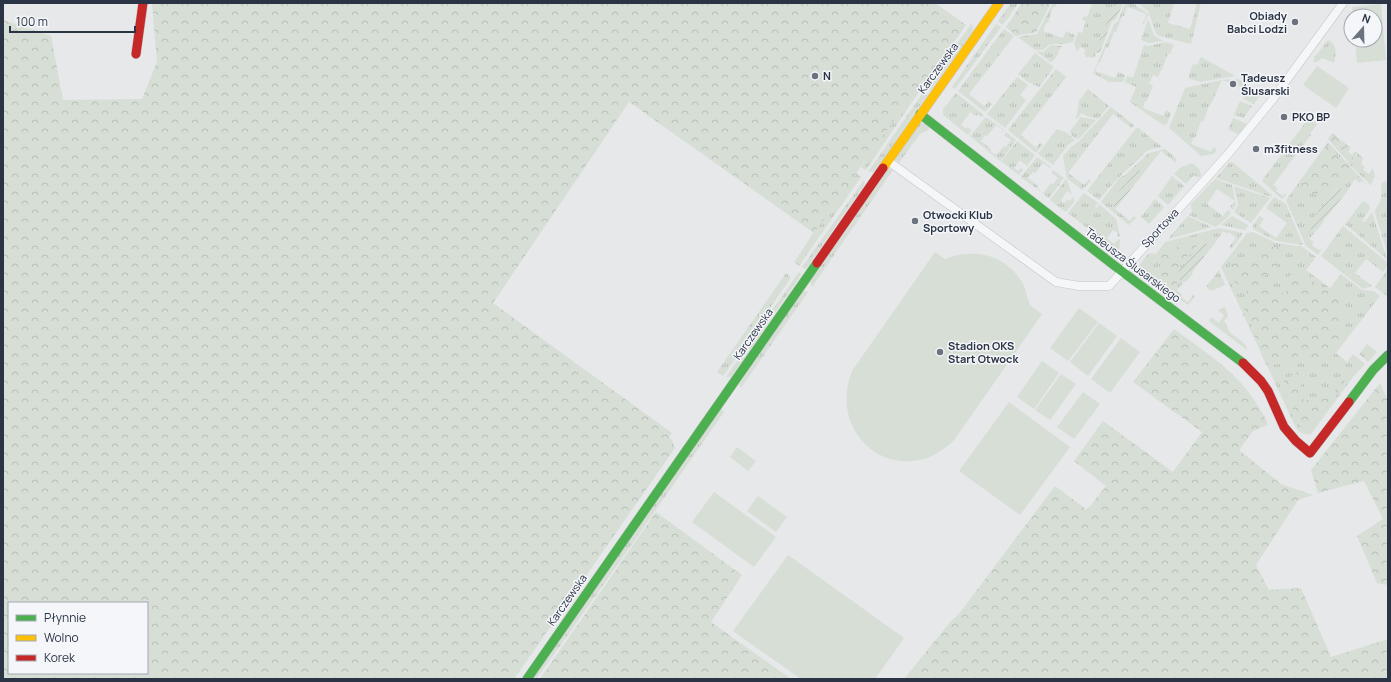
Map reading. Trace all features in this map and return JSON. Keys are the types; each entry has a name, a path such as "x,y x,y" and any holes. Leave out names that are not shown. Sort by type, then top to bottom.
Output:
{"main road":[{"path":"136,54 143,3"},
{"name":"Karczewska","path":"527,679 920,114 999,3"},
{"name":"Tadeusza Ślusarskiego","path":"920,114 1247,367 1261,381 1268,391 1284,427 1296,442 1310,453 1372,370 1388,355"}],"street":[{"name":"Sportowa","path":"888,161 1056,282 1079,286 1109,286 1229,153 1273,99 1343,3"}],"green space":[{"path":"152,3 935,3 966,25 912,102 908,100 814,233 629,102 493,303 672,433 669,437 675,448 514,679 3,679 3,20 51,36 63,100 142,99 157,62"},
{"path":"1011,3 1018,3 1002,25 998,21"},
{"path":"1022,3 1051,3 1036,32 1016,36 1006,27"},
{"path":"1053,3 1057,3 1055,7 1053,7 1048,23 1046,23 1043,31 1063,38 1066,31 1075,35 1073,42 1065,44 1050,44 1043,50 1035,50 1018,37 1037,34"},
{"path":"1089,3 1115,3 1094,58 1086,57 1084,53 1086,50 1080,47 1077,52 1074,43 1078,32 1082,33 1086,21 1082,20 1084,16 1087,17 1092,4"},
{"path":"1115,3 1123,4 1116,19 1112,21 1100,52 1095,52"},
{"path":"1125,3 1133,3 1148,14 1144,24 1142,23 1147,14 1127,7 1116,32 1114,32 1108,48 1106,47 1100,63 1098,63 1095,71 1115,78 1118,72 1125,75 1123,82 1109,82 1093,73 1114,24 1118,21"},
{"path":"1138,3 1174,3 1168,23 1190,29 1197,3 1201,3 1191,44 1156,34 1148,11"},
{"path":"1381,4 1381,8 1352,8"},
{"path":"1148,19 1154,35 1163,41 1149,43 1141,40"},
{"path":"971,24 973,26 972,32 930,91 927,87"},
{"path":"996,24 1001,27 955,89 952,87"},
{"path":"1383,26 1386,60 1357,63 1356,48 1383,48"},
{"path":"1004,29 1014,36 969,94 984,106 989,101 992,104 985,112 958,91"},
{"path":"1328,40 1335,47 1336,53 1334,63 1322,58 1317,62 1313,62 1314,58"},
{"path":"1166,42 1174,45 1170,54 1168,53 1158,77 1153,75 1149,84 1153,85 1143,108 1163,116 1166,110 1171,113 1167,124 1163,125 1130,102 1136,87 1125,82 1127,76 1133,78 1144,45 1148,46"},
{"path":"1051,45 1062,46 1058,52 1059,53 1052,62 1050,62 1036,51 1043,52"},
{"path":"1035,53 1054,67 1039,87 1028,82 1018,74"},
{"path":"1201,57 1235,76 1200,82 1188,78 1193,64 1197,65"},
{"path":"1317,66 1349,88 1336,108 1303,85"},
{"path":"1056,69 1066,77 1021,135 1036,148 1040,142 1043,145 1036,153 1008,130"},
{"path":"1017,77 1028,85 1020,95 1026,100 1005,128 987,114"},
{"path":"1238,79 1244,82 1245,85 1242,95 1240,95 1242,87 1222,80"},
{"path":"1222,80 1203,122 1201,121 1195,138 1193,138 1191,144 1211,152 1213,147 1217,149 1214,154 1201,156 1169,128 1185,88"},
{"path":"1249,85 1262,93 1254,104 1243,99"},
{"path":"1088,89 1109,106 1098,119 1086,116 1082,113 1076,120 1079,101"},
{"path":"923,93 927,95 874,172 868,172"},
{"path":"956,93 984,115 982,117 978,114 976,116 970,112 961,125 966,129 967,127 972,130 968,135 943,115 943,109"},
{"path":"908,99 912,102 866,170 861,167"},
{"path":"1240,101 1252,106 1244,118 1234,115"},
{"path":"1111,107 1134,125 1132,128 1113,114 1068,173 1084,185 1089,179 1091,181 1082,190 1067,178 1063,156"},
{"path":"986,117 1004,130 1001,133 1003,130 996,125 981,141 991,149 990,151 996,155 1004,146 1006,147 1011,140 1004,135 1006,132 1016,140 1000,161 970,136"},
{"path":"1081,117 1096,120 1080,138 1077,139 1071,135 1070,131"},
{"path":"1233,118 1247,124 1240,133 1237,134 1228,129"},
{"path":"1309,118 1317,124 1310,134 1311,135 1273,185 1278,189 1276,191 1283,196 1285,193 1286,195 1282,199 1262,181"},
{"path":"922,123 930,127 928,130 920,134 898,164 896,159 919,124"},
{"path":"1137,127 1162,147 1148,150 1117,179 1099,200 1087,191"},
{"path":"1057,129 1067,133 1075,140 1068,145 1053,165 1038,154"},
{"path":"1332,133 1351,148 1348,152 1352,155 1355,151 1363,158 1361,164 1365,167 1363,170 1369,174 1373,168 1375,176 1371,185 1355,170 1328,139"},
{"path":"1333,136 1346,147 1346,152 1358,160 1357,167 1344,156 1332,142 1330,139"},
{"path":"1017,141 1035,155 1027,166 1020,160 1014,168 1018,171 1021,168 1023,170 1019,175 1001,161"},
{"path":"1328,142 1367,185 1362,181 1360,183 1355,179 1346,193 1337,187 1308,226 1315,232 1309,239 1314,242 1312,245 1319,250 1322,248 1318,255 1306,246 1286,200"},
{"path":"1326,146 1328,146 1332,152 1336,154 1349,168 1349,171 1346,173 1344,182 1341,182 1335,187 1331,188 1323,198 1317,193 1311,193 1313,186 1311,184 1309,184 1305,190 1298,188 1300,184 1304,182 1304,178 1314,166 1316,160 1323,153"},
{"path":"1165,149 1176,158 1176,163 1161,151 1115,209 1130,221 1134,216 1136,218 1129,225 1101,202 1119,178 1125,175 1149,153"},
{"path":"1037,157 1051,167 1050,168 1043,163 1035,173 1033,172 1028,178 1038,186 1037,188 1043,193 1051,183 1053,184 1058,178 1051,172 1053,170 1064,178 1049,198 1021,177"},
{"path":"1232,162 1272,195 1271,197 1216,178 1229,163"},
{"path":"1192,163 1197,167 1201,176 1198,178 1194,175 1186,184 1174,174 1180,168"},
{"path":"1232,167 1236,167 1247,177 1243,180 1241,185 1224,178 1225,173"},
{"path":"1136,168 1143,173 1132,188 1125,182"},
{"path":"888,169 893,170 812,287 810,282"},
{"path":"856,173 861,177 799,266 794,262"},
{"path":"1172,176 1184,186 1168,205 1158,196"},
{"path":"1066,179 1072,195 1067,191 1061,200 1064,203 1067,200 1070,201 1073,197 1074,202 1066,212 1050,200"},
{"path":"1215,179 1232,185 1236,205 1233,210 1230,207 1235,201 1217,189 1207,204 1223,216 1228,210 1231,212 1228,217 1216,227 1189,215 1192,211 1191,204"},
{"path":"864,180 865,184 806,269 802,267"},
{"path":"1388,181 1387,252 1375,213 1381,199 1381,184"},
{"path":"1125,184 1131,189 1116,208 1109,203"},
{"path":"1234,186 1270,198 1251,223 1234,212 1238,205"},
{"path":"1338,186 1346,193 1315,232 1307,226"},
{"path":"1084,193 1098,203 1095,207 1097,208 1099,204 1116,219 1120,235 1119,237 1117,235 1118,233 1113,230 1107,238 1114,244 1119,239 1120,240 1119,251 1117,252 1068,213"},
{"path":"1274,197 1286,204 1303,245 1276,241 1253,229 1253,225 1260,216 1264,219 1259,226 1276,238 1287,223 1266,208"},
{"path":"1155,199 1164,207 1149,224 1141,217"},
{"path":"1363,201 1369,205 1370,209 1362,221 1365,222 1372,212 1387,259 1345,224"},
{"path":"1188,216 1212,227 1168,239"},
{"path":"1232,216 1248,225 1245,230 1221,225"},
{"path":"1343,226 1388,263 1383,272 1366,259 1355,273 1372,286 1363,289 1321,256"},
{"path":"1219,228 1243,233 1232,249 1229,247 1236,238 1229,232 1228,234 1223,231 1212,247 1203,241 1176,276 1183,283 1177,290 1182,295 1181,297 1188,302 1193,295 1195,297 1188,305 1137,268 1149,253 1156,254 1165,242"},
{"path":"1253,232 1276,243 1303,247 1316,257 1306,270 1330,288 1341,274 1362,290 1374,291 1380,296 1336,353 1347,362 1353,354 1365,364 1353,377 1311,434 1302,433 1296,428 1221,267 1247,233"},
{"path":"1197,235 1201,238 1200,242 1172,276 1177,282 1175,289 1172,290 1149,274 1148,272 1150,269 1159,267 1161,264 1159,259 1160,252 1166,251 1172,254 1176,250 1178,244 1192,240"},
{"path":"1203,241 1212,247 1186,282 1185,281 1183,283 1175,276"},
{"path":"1276,246 1289,249 1291,251 1286,254 1275,252 1274,255 1279,263 1278,267 1264,276 1265,282 1271,292 1276,295 1288,291 1290,285 1289,276 1293,274 1306,282 1314,282 1328,291 1340,294 1341,300 1338,306 1341,313 1341,335 1340,339 1331,349 1331,361 1300,355 1289,361 1270,366 1266,364 1251,328 1251,319 1244,312 1247,298 1246,291 1230,279 1228,269 1237,258 1251,264 1266,251"},
{"name":"Stadion OKS Start Otwock","path":"935,252 945,259 956,255 978,254 999,260 1016,274 1024,286 1031,306 1042,314 955,439 935,454 914,461 893,460 874,452 859,438 850,419 847,396 852,371"},
{"path":"1388,269 1388,297 1375,287"},
{"path":"1219,270 1225,285 1211,291 1207,288 1207,286"},
{"path":"799,272 801,275 731,377 726,377"},
{"path":"786,273 791,277 790,279 723,376 717,372"},
{"path":"802,290 808,292 741,388 739,385"},
{"path":"1225,307 1228,315 1224,320 1228,329 1245,345 1247,350 1209,321 1211,317 1219,323 1224,315 1218,310"},
{"path":"1079,308 1098,322 1068,361 1050,348"},
{"path":"1099,323 1117,336 1088,376 1070,362"},
{"path":"1174,329 1231,373 1250,394 1265,418 1268,425 1253,431 1239,450 1281,484 1313,495 1298,500 1256,565 1269,590 1301,588 1331,657 1388,639 1388,679 904,679 951,621 959,614 1055,486 1087,510 1106,486 1074,461 1103,421 1173,472 1202,432 1133,382"},
{"path":"1121,338 1140,352 1110,393 1091,379"},
{"path":"1367,344 1377,352 1368,362 1359,354"},
{"path":"1042,361 1059,373 1034,409 1017,397"},
{"path":"1300,371 1303,374 1299,395 1304,400 1324,399 1334,392 1341,381 1347,383 1332,400 1325,411 1314,418 1313,423 1306,430 1297,423 1292,406 1286,396 1288,386 1284,384 1284,378 1289,378 1293,374"},
{"path":"1061,374 1076,384 1050,420 1035,410"},
{"path":"1380,383 1388,401 1388,585 1377,583 1357,536 1383,519 1364,481 1318,493 1311,470"},
{"path":"1083,392 1100,404 1074,439 1057,427"},
{"path":"1009,402 1070,447 1020,515 959,471"},
{"path":"720,408 724,412 560,646 536,679 532,679"},
{"path":"737,447 756,461 748,471 730,457"},
{"path":"714,492 776,537 754,567 692,522"},
{"path":"758,496 787,517 776,532 747,511"},
{"path":"656,512 742,575 711,622 791,679 540,679"},
{"path":"788,555 904,638 875,679 801,679 733,631"}],"traffic: fast":[{"path":"920,114 1111,263 1243,363"},
{"path":"527,679 817,263"},
{"path":"1349,402 1373,370 1388,355"}],"traffic: slow":[{"path":"883,168 999,3"}],"traffic: jam":[{"path":"136,54 143,3"},
{"path":"817,263 883,168"},
{"path":"1243,363 1261,381 1268,391 1284,427 1296,441 1310,453 1349,402"}],"place":[{"name":"Obiady Babci Lodzi","path":"1295,22"},
{"name":"N","path":"815,76"},
{"name":"Tadeusz Ślusarski","path":"1233,84"},
{"name":"PKO BP","path":"1284,117"},
{"name":"m3fitness","path":"1256,149"},
{"name":"Otwocki Klub Sportowy","path":"915,221"},
{"name":"Stadion OKS Start Otwock","path":"940,352"}]}
